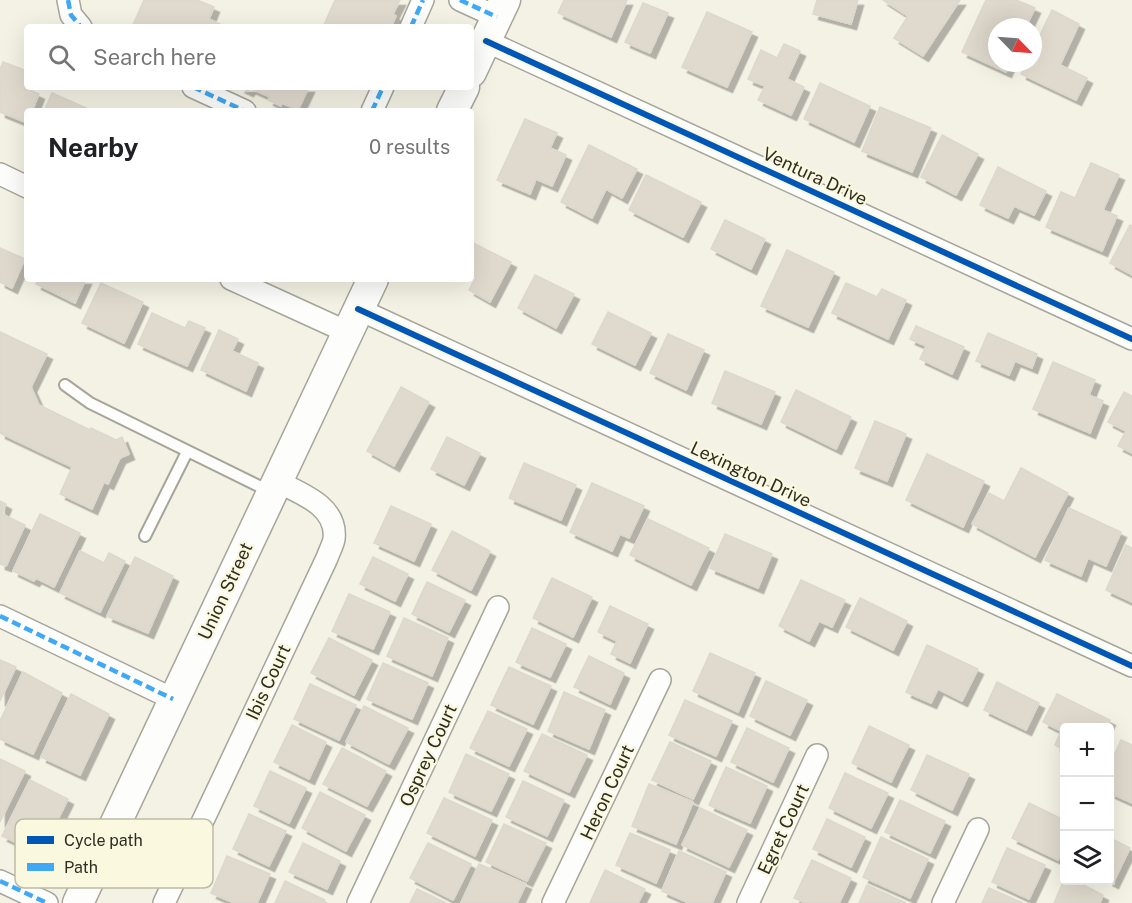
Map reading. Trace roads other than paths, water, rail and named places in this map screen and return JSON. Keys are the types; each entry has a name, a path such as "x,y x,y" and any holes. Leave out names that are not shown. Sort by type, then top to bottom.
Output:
{"street":[{"path":"68,0 71,15 78,24"},
{"path":"412,24 423,0"},
{"name":"Ventura Drive","path":"460,0 1132,339"},
{"path":"474,66 496,19"},
{"path":"200,90 238,108"},
{"path":"373,108 382,90"},
{"path":"454,108 462,90"},
{"path":"0,174 24,186"},
{"name":"Lexington Drive","path":"240,282 353,321 1132,666"},
{"name":"Union Street","path":"117,819 372,282"},
{"name":"Ibis Court","path":"204,819 334,539 332,522 323,508 304,495 274,487"},
{"name":"Osprey Court","path":"358,903 498,607"},
{"path":"0,616 173,699"},
{"name":"Heron Court","path":"554,903 660,680"},
{"name":"Egret Court","path":"748,903 817,755"},
{"path":"943,903 978,829"},
{"path":"0,881 47,903"},
{"name":"Union Street","path":"78,903 85,888"},
{"name":"Ibis Court","path":"164,903 171,888"}],"lane":[{"path":"65,385 90,403 187,452 274,487"},
{"path":"144,536 187,452"}]}
